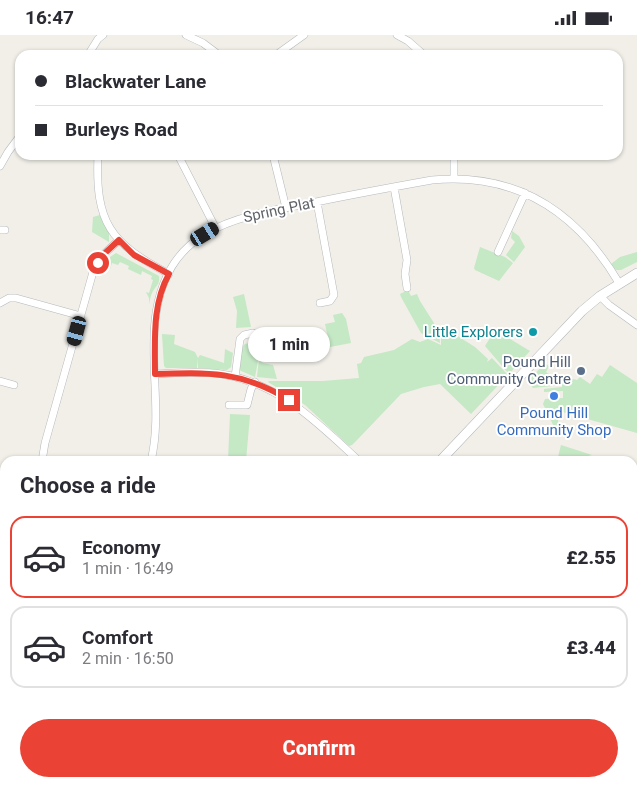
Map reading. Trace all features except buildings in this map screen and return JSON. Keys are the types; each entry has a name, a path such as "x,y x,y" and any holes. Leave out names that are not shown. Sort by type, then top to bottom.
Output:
{"street":[{"path":"92,50 103,35"},
{"path":"186,35 213,50"},
{"path":"283,50 303,35"},
{"path":"397,35 418,50"},
{"path":"0,166 15,143"},
{"path":"98,160 97,184 101,207 112,230 134,255 169,274"},
{"path":"181,160 215,227"},
{"path":"274,160 286,208"},
{"path":"454,160 454,179"},
{"name":"Spring Plat","path":"152,456 156,429 155,322 159,300 169,274 177,261 190,246 215,227 249,216 432,180 454,179 494,183 525,193 554,209 584,235 618,283"},
{"path":"394,187 407,260 405,273 408,288"},
{"path":"498,253 525,193"},
{"path":"317,202 334,295 330,301 320,303"},
{"path":"43,456 93,273 104,254 119,240"},
{"path":"445,456 577,316 618,283 637,273"},
{"path":"600,296 609,305 637,325"},
{"path":"0,303 9,298 16,297 81,316"},
{"path":"235,377 239,342 244,335 253,333"},
{"path":"155,374 210,373 255,382 294,404 353,456"},
{"path":"0,381 14,385"},
{"path":"229,405 248,405 255,382"}],"green space":[{"path":"100,215 109,233 109,242 92,232 93,217"},
{"path":"512,231 519,236 525,247 514,262 506,255 515,242 511,238"},
{"path":"480,247 505,257 513,263 499,281 475,270"},
{"path":"637,252 637,262 621,270 616,270 611,264 620,257"},
{"path":"116,253 159,276 159,283 152,292 149,304 146,292 149,293 153,280 151,279 152,276 142,271 141,275 128,269 129,266 120,262 118,265 112,263 110,269 103,266 107,259"},
{"path":"408,290 411,296 417,294 439,331 440,343 421,333 400,294"},
{"path":"244,294 251,327 236,328 237,311 233,297"},
{"path":"342,313 346,319 351,343 330,347 325,324 335,322 333,315"},
{"path":"448,330 475,347 488,359 487,362 492,358 508,375 471,414 440,384 424,387 401,394 349,446 305,405 268,382 359,378 357,364 361,363 364,357 394,350 412,339 420,342 428,339 441,345 441,334"},
{"path":"495,330 530,351 509,374 485,346"},
{"path":"162,334 175,335 174,344 195,352 198,358 197,368 166,368 164,366"},
{"path":"254,342 258,361 255,377 239,370 242,347 245,344"},
{"path":"225,349 233,353 231,367 227,370 198,368 198,358 200,355 224,363"},
{"path":"259,358 263,363 273,365 277,379 257,377"},
{"path":"545,363 549,366 546,372 552,377 555,374 565,382 569,378 577,380 580,377 590,384 597,374 602,377 610,365 637,383 637,433 559,411 557,433 543,404 545,399 563,398 563,391 544,392 544,389 562,387 562,385 533,388 528,381"},
{"path":"230,414 250,415 246,456 228,456"},
{"path":"561,445 592,455 588,456 558,456"}],"place":[{"name":"Little Explorers","path":"533,332"},
{"name":"Pound Hill Community Centre","path":"581,371"},
{"name":"Pound Hill Community Shop","path":"554,396"}],"route":[{"path":"98,263 104,254 119,240 134,255 169,274 159,300 155,322 155,374 199,372 222,374 255,382 289,400"}]}
